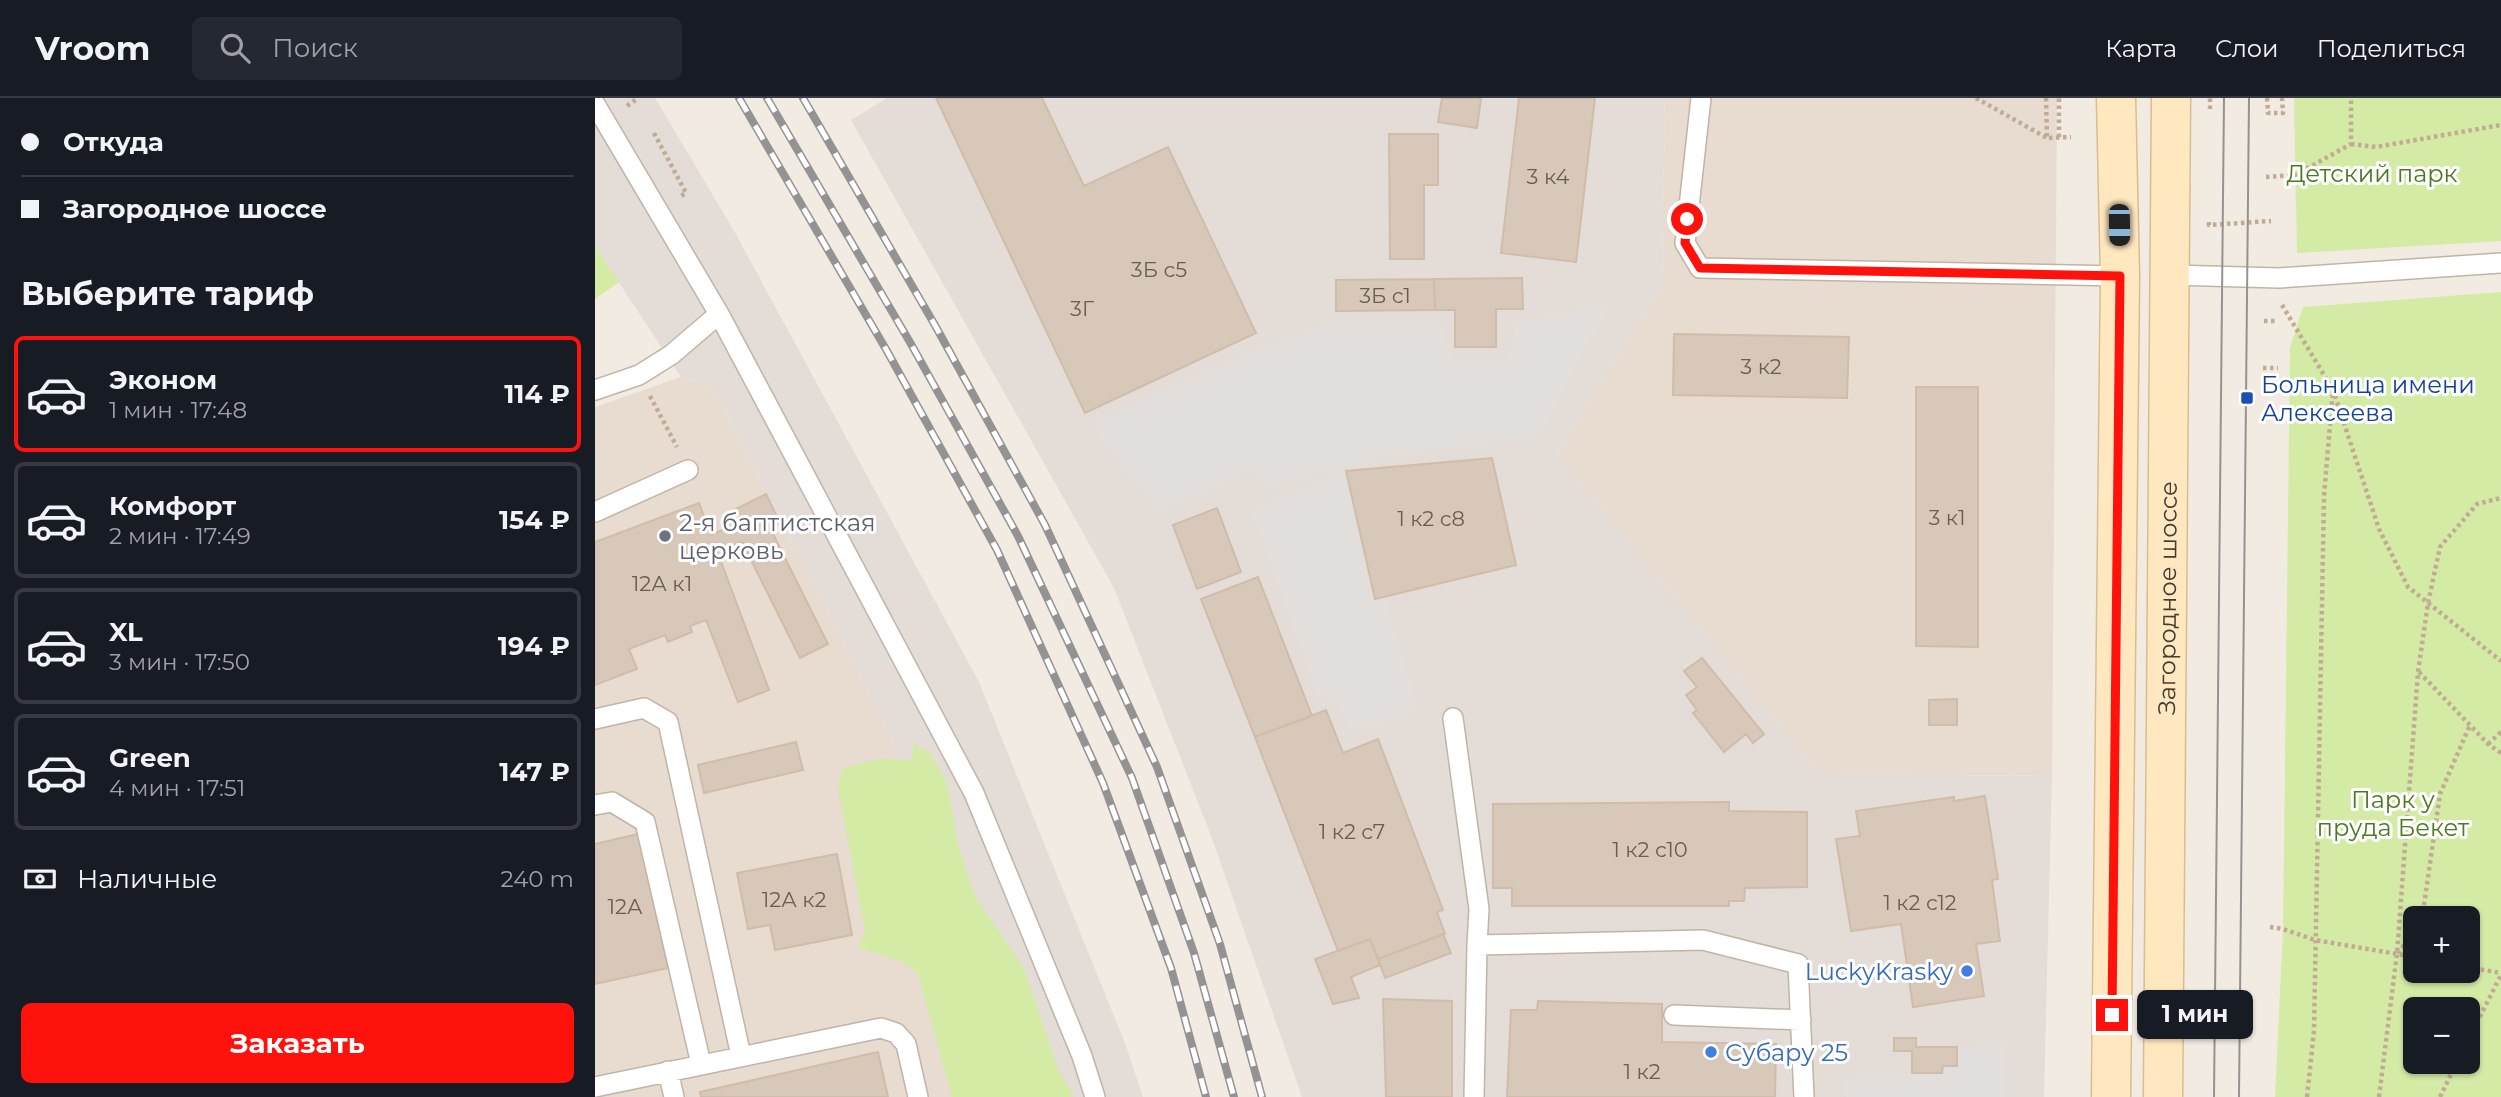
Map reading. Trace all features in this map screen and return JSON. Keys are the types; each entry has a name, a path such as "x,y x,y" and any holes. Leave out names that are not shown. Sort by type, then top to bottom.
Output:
{"main road":[{"name":"Загородное шоссе","path":"2111,1097 2120,276 2116,98"},
{"name":"Загородное шоссе","path":"2164,1097 2171,98"}],"lane":[{"path":"1701,98 1685,243 1700,268 2120,276"},
{"path":"595,104 719,314 974,793 1082,1056 1095,1097"},
{"path":"2171,275 2279,278 2501,263"},
{"path":"595,390 639,375 671,355 719,314"},
{"path":"595,512 688,470"},
{"path":"595,719 644,708 668,722 741,1056"},
{"path":"1453,718 1479,909 1474,1097"},
{"path":"595,805 612,802 645,822 701,1064"},
{"path":"1477,944 1703,940 1798,964 1804,1097"},
{"path":"1674,1015 1801,1020"},
{"path":"595,1087 881,1028 896,1033 906,1044 918,1097"},
{"path":"668,1071 674,1097"}],"path":[{"path":"1976,98 2047,138 2071,137"},
{"path":"2046,98 2047,138"},
{"path":"2059,98 2059,137"},
{"path":"2267,98 2267,113 2283,113 2282,98"},
{"path":"2351,98 2351,144"},
{"path":"2266,177 2295,175 2351,144 2376,147 2501,125"},
{"path":"654,133 685,193"},
{"path":"2209,225 2271,221"},
{"path":"2279,300 2333,390 2379,529 2409,587 2501,661"},
{"path":"2264,321 2279,321"},
{"path":"2263,368 2278,368"},
{"path":"2307,1097 2314,1031 2324,496 2333,390"},
{"path":"660,413 678,450"},
{"path":"2379,1097 2397,953 2419,672 2428,603 2440,547 2477,504 2501,498"},
{"path":"2419,672 2488,744 2501,753"},
{"path":"2424,906 2440,794 2470,725"},
{"path":"2488,744 2501,732"},
{"path":"2270,927 2315,940 2403,954"},
{"path":"2397,953 2403,947"},
{"path":"2480,970 2501,974 2480,1016"},
{"path":"2440,1097 2452,1074"}],"shaded area":[{"path":"595,98 655,98 733,229 979,682 1126,1046 1143,1097 1033,1097 897,750 713,387 681,377 595,246"},
{"path":"887,98 1665,98 1662,286 1557,454 1820,774 2052,776 2044,1097 1302,1097 1213,841 1114,588 851,120"},
{"path":"1665,98 2057,98 2052,776 1820,774 1557,454 1662,286"},
{"path":"1610,303 1538,436 1381,456 1268,485 1255,468 1159,511 1092,425 1239,357 1324,325 1440,324 1453,364 1508,363 1515,324"},
{"path":"681,377 713,387 897,750 1033,1097 595,1097 595,407"},
{"path":"1346,471 1419,712 1351,730 1335,699 1318,696 1252,512"},
{"path":"2006,1044 2005,1097 1846,1097 1845,1079 1942,1073 1943,1066 1957,1066 1957,1047"}],"green space":[{"name":"Детский парк","path":"2294,98 2501,98 2501,241 2297,253"},
{"path":"595,246 619,282 595,299"},
{"name":"Парк у пруда Бекет","path":"2501,292 2501,1097 2275,1097 2283,929 2290,348 2303,307"},
{"path":"913,743 929,752 947,782 958,845 975,896 1024,968 1058,1069 1074,1097 952,1097 918,974 903,962 858,948 865,931 838,788 842,769 878,759 912,760"}],"building":[{"path":"936,98 1042,98 1084,186 1168,147 1256,333 1085,413"},
{"path":"1442,98 1481,98 1477,128 1438,122"},
{"path":"1519,98 1595,98 1576,262 1501,253"},
{"path":"1389,134 1438,134 1438,185 1424,185 1424,259 1390,259"},
{"path":"1522,278 1523,309 1496,309 1496,347 1455,347 1455,310 1435,310 1434,279"},
{"path":"1434,279 1435,310 1336,311 1336,280"},
{"path":"1674,334 1849,337 1847,398 1673,395"},
{"path":"1916,387 1978,387 1978,647 1916,646"},
{"path":"1492,458 1516,565 1375,599 1346,471"},
{"path":"766,494 780,523 770,528 828,644 800,658 742,542 731,546 714,543 769,690 738,702 706,620 690,626 692,632 668,642 665,635 629,649 637,669 595,685 595,542 699,503 711,535 734,525 728,513"},
{"path":"1217,508 1241,572 1197,589 1173,525"},
{"path":"1258,577 1312,716 1255,737 1201,599"},
{"path":"1702,658 1764,734 1753,743 1746,734 1724,752 1693,713 1697,710 1686,695 1697,687 1684,671"},
{"path":"1957,699 1957,725 1929,725 1929,700"},
{"path":"1326,710 1343,753 1378,739 1443,910 1437,912 1445,934 1378,959 1370,939 1338,951 1255,737"},
{"path":"796,742 803,770 704,793 698,765"},
{"path":"1985,796 1998,879 1992,880 2000,941 1976,944 1984,996 1913,1007 1901,924 1851,931 1836,839 1860,836 1856,811 1954,797 1954,801"},
{"path":"1729,802 1729,811 1807,812 1807,887 1745,888 1744,901 1729,901 1729,906 1512,906 1512,888 1493,888 1493,804"},
{"path":"638,834 668,968 595,984 595,844"},
{"path":"837,854 852,935 775,950 770,925 748,929 737,873"},
{"path":"1443,934 1451,953 1385,978 1378,959"},
{"path":"1370,939 1380,965 1351,977 1359,998 1333,1004 1315,959"},
{"path":"1383,999 1452,1001 1452,1097 1386,1097"},
{"path":"1538,1001 1662,1004 1662,1042 1776,1044 1775,1097 1507,1097 1511,1010 1537,1010"},
{"path":"1894,1038 1916,1038 1916,1047 1957,1047 1957,1066 1943,1066 1942,1073 1912,1073 1912,1051 1894,1051"},
{"path":"878,1052 888,1097 701,1097 700,1092"}],"tram line":[{"path":"2214,1097 2224,98"},
{"path":"2239,1097 2249,98"}],"railway":[{"path":"739,98 887,351 997,550 1103,783 1171,968 1206,1097"},
{"path":"767,98 911,344 1018,536 1132,778 1194,953 1234,1097"},
{"path":"803,98 936,327 1045,525 1157,767 1220,944 1262,1097"}],"place":[{"name":"Больница имени Алексеева","path":"2247,398"},
{"name":"2-я баптистская церковь","path":"665,536"},
{"name":"LuckyKrasky","path":"1967,971"},
{"name":"Субару 25","path":"1711,1052"}],"route":[{"path":"1687,219 1685,243 1700,268 2120,276 2112,1015"}]}
